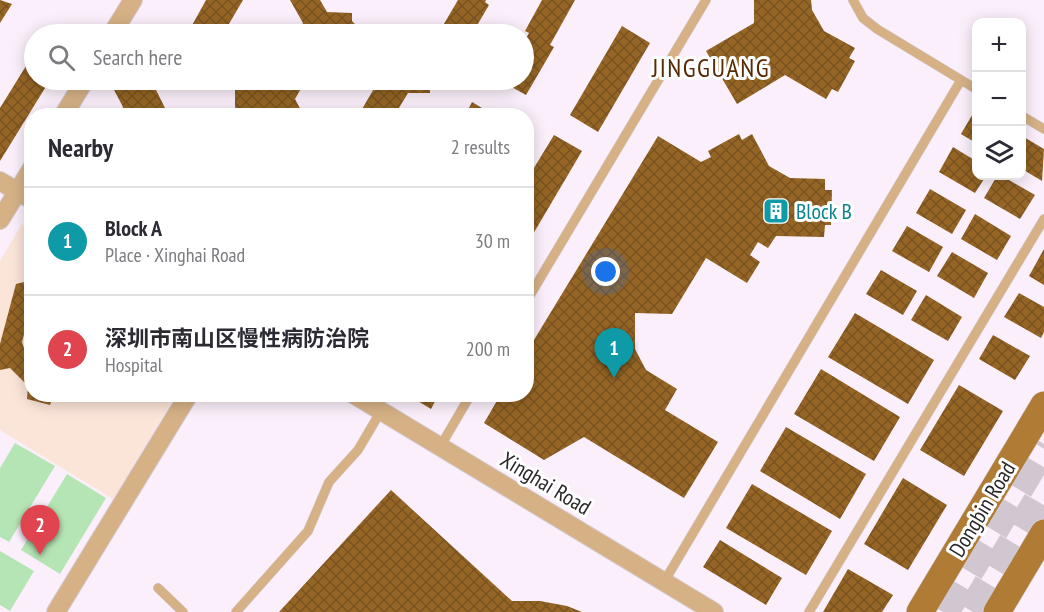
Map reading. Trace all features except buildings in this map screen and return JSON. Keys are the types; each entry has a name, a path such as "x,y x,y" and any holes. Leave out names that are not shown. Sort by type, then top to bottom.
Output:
{"main road":[{"name":"Dongbin Road","path":"920,612 1044,405"},
{"path":"997,612 1044,533"}],"street":[{"path":"118,24 133,0"},
{"path":"68,108 79,90"},
{"path":"0,181 24,196 0,220"},
{"path":"56,612 184,402"},
{"name":"Xinghai Road","path":"366,402 714,612"}],"lane":[{"path":"534,289 706,0"},
{"path":"853,0 863,18 877,29 972,87"},
{"path":"664,582 961,80"},
{"path":"1026,118 1044,129"},
{"path":"809,612 1044,219"},
{"path":"440,447 466,402"},
{"path":"236,612 308,531 329,482 358,450 381,411"},
{"path":"158,588 183,612"}],"shaded area":[{"path":"22,224 24,225 24,402 172,402 113,499 0,430 0,261"}],"green space":[{"path":"15,443 55,466 9,542 0,537 0,468"},
{"path":"67,474 106,498 60,574 21,550"},
{"path":"0,551 34,571 10,611 0,605"}],"tunnel":[{"path":"943,612 1044,444"},
{"path":"973,612 1044,493"}],"place":[{"name":"Block B","path":"776,211"},
{"name":"Block A","path":"614,378"},
{"name":"深圳市南山区慢性病防治院","path":"40,555"}],"district":[{"name":"JINGGUANG","path":"711,67"}]}
